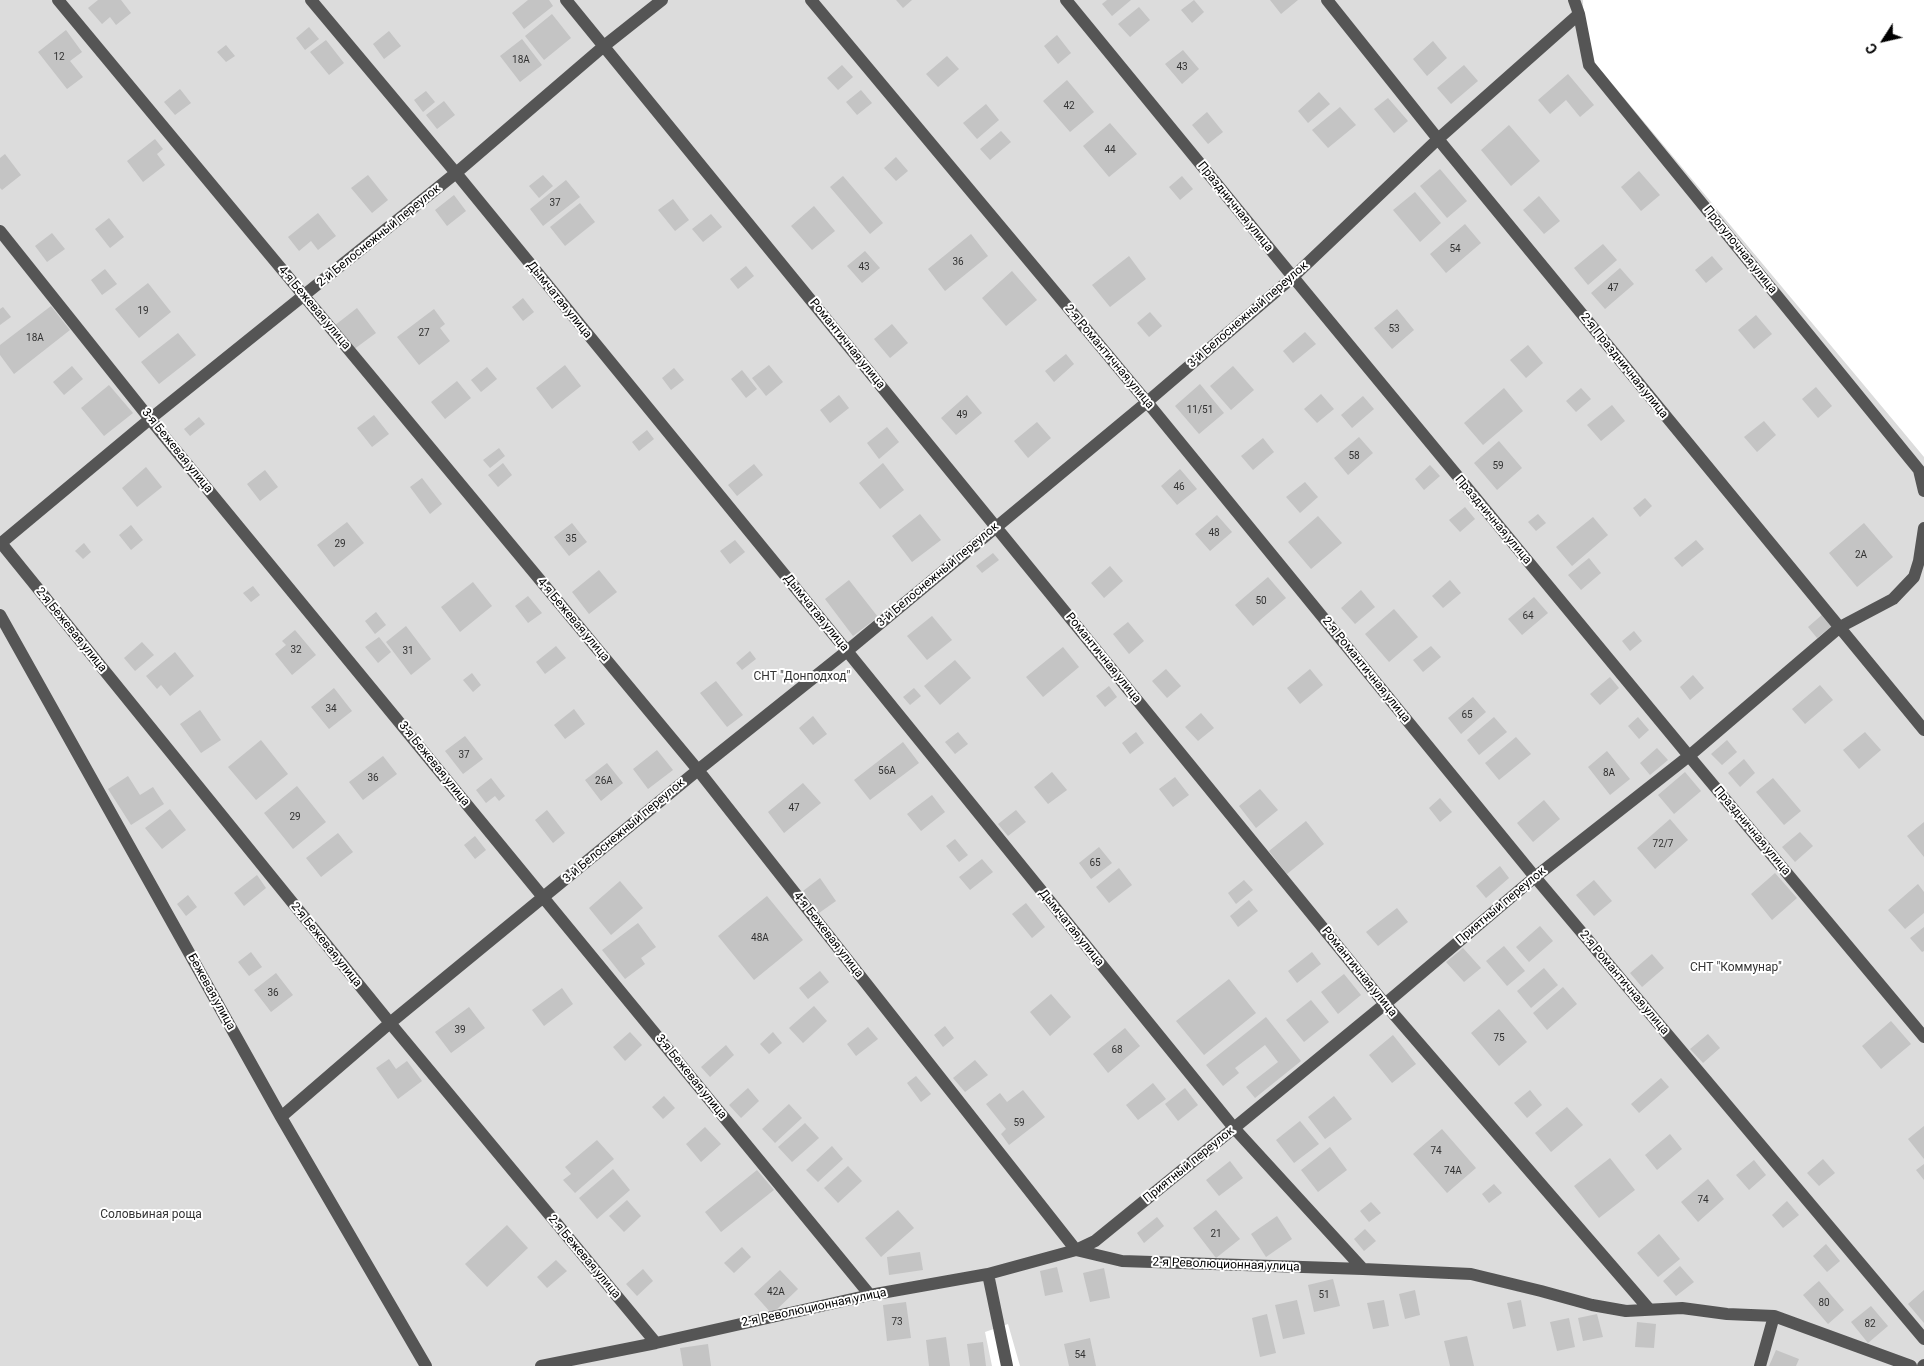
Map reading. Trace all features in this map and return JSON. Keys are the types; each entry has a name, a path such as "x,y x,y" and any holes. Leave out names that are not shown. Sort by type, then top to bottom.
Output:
{"street":[{"name":"4-я Бежевая улица","path":"58,0 698,770 1076,1250"},
{"name":"Дымчатая улица","path":"311,0 456,173 1234,1128 1363,1269"},
{"name":"Романтичная улица","path":"566,0 1384,1004 1649,1309"},
{"name":"2-й Белоснежный переулок","path":"1,544 150,419 456,173 604,46 662,0"},
{"name":"2-я Романтичная улица","path":"811,0 1147,402 1535,877 1924,1339"},
{"name":"Праздничная улица","path":"1066,0 1689,756 1924,1037"},
{"name":"2-я Праздничная улица","path":"1328,0 1438,139 1924,730"},
{"name":"Прогулочная улица","path":"1574,0 1579,14 1589,65 1919,470 1924,491"},
{"name":"3-й Белоснежный переулок","path":"281,1117 390,1023 698,770 847,651 995,526 1147,402 1293,277 1438,139 1579,14"},
{"name":"3-я Бежевая улица","path":"0,231 150,419 870,1295"},
{"path":"1921,565 1924,528"},
{"name":"2-я Бежевая улица","path":"1,544 390,1023 656,1343"},
{"name":"Приятный переулок","path":"1076,1250 1095,1241 1234,1128 1535,877 1689,756 1840,627 1893,599 1914,577 1921,565"},
{"name":"Бежевая улица","path":"0,615 281,1117 426,1366"},
{"name":"2-я Революционная улица","path":"542,1366 656,1343 870,1295 988,1274 1076,1250 1122,1261 1471,1274 1592,1305 1626,1311 1682,1308 1727,1314 1774,1316 1911,1366"},
{"path":"988,1274 1007,1366"},
{"path":"1760,1366 1774,1316"}],"green space":[{"name":"СНТ \"Донподход\"","path":"0,0 1583,0 1584,50 1924,457 1924,1366 1020,1366 1008,1324 985,1332 992,1366 0,1366"}],"building":[{"path":"98,0 121,0 131,13 116,25 110,17 102,24 88,8"},
{"path":"528,0 549,0 553,6 524,29 512,13"},
{"path":"896,0 912,0 903,8"},
{"path":"1107,0 1131,0 1112,16 1102,4"},
{"path":"1194,0 1204,12 1192,23 1181,10"},
{"path":"1270,0 1298,0 1281,14"},
{"path":"1139,7 1150,20 1130,37 1118,24"},
{"path":"552,14 571,38 544,60 525,36"},
{"path":"309,27 319,39 305,50 296,38"},
{"path":"66,30 82,52 70,61 83,77 67,89 38,52"},
{"path":"389,31 401,46 384,59 373,44"},
{"path":"1057,35 1071,53 1058,64 1044,46"},
{"path":"522,39 542,65 520,82 500,56"},
{"path":"326,40 344,63 329,75 310,52"},
{"path":"1433,41 1447,58 1427,76 1413,59"},
{"path":"226,45 235,56 226,62 217,52"},
{"path":"1183,50 1199,69 1182,84 1165,64"},
{"path":"947,56 959,69 938,87 926,74"},
{"path":"842,65 853,77 838,90 827,78"},
{"path":"1464,65 1478,81 1451,104 1437,88"},
{"path":"1568,74 1594,105 1580,117 1566,100 1550,114 1538,100"},
{"path":"1067,80 1094,112 1070,132 1043,101"},
{"path":"180,89 191,103 175,115 164,102"},
{"path":"861,90 872,103 857,115 846,102"},
{"path":"426,91 435,102 423,112 414,100"},
{"path":"1319,92 1330,104 1308,123 1298,111"},
{"path":"1388,98 1408,121 1394,133 1374,109"},
{"path":"444,101 455,115 437,129 426,115"},
{"path":"986,104 999,120 977,139 963,123"},
{"path":"1340,107 1356,125 1328,148 1312,130"},
{"path":"1207,112 1223,132 1208,144 1192,125"},
{"path":"1110,123 1137,154 1109,177 1083,146"},
{"path":"1509,125 1540,161 1511,186 1481,150"},
{"path":"1001,131 1011,142 990,160 980,149"},
{"path":"155,139 163,149 157,154 165,165 143,182 127,161"},
{"path":"5,154 21,175 2,190 0,188 0,158"},
{"path":"896,157 908,171 896,181 884,168"},
{"path":"1440,169 1467,201 1447,218 1420,186"},
{"path":"1639,171 1660,195 1641,211 1621,187"},
{"path":"368,175 388,200 372,213 351,188"},
{"path":"543,175 553,186 539,198 529,186"},
{"path":"843,176 883,223 870,234 830,187"},
{"path":"1182,176 1193,189 1180,200 1169,187"},
{"path":"566,180 580,197 543,226 530,209"},
{"path":"1415,192 1441,223 1420,242 1393,210"},
{"path":"454,195 466,211 447,226 435,210"},
{"path":"1539,196 1560,221 1544,234 1523,210"},
{"path":"673,199 689,220 675,231 658,210"},
{"path":"580,203 595,222 565,246 550,227"},
{"path":"814,206 835,231 812,250 791,226"},
{"path":"318,213 336,236 318,250 311,241 299,251 288,237"},
{"path":"711,214 722,227 703,242 692,229"},
{"path":"109,218 124,237 110,248 95,229"},
{"path":"1465,224 1481,243 1446,273 1430,254"},
{"path":"52,233 65,249 47,262 35,246"},
{"path":"971,234 988,256 945,291 928,269"},
{"path":"1603,244 1617,260 1588,285 1574,268"},
{"path":"865,251 880,268 862,283 847,266"},
{"path":"1129,256 1146,279 1110,307 1092,285"},
{"path":"1712,256 1723,269 1706,283 1695,270"},
{"path":"746,266 754,276 738,289 730,279"},
{"path":"1620,268 1634,284 1605,309 1591,293"},
{"path":"105,269 117,284 102,295 91,280"},
{"path":"1012,271 1037,300 1006,326 982,298"},
{"path":"148,283 171,312 139,338 115,309"},
{"path":"523,298 534,312 523,321 512,307"},
{"path":"51,306 70,330 14,374 0,355 0,345"},
{"path":"3,307 11,317 0,325 0,309"},
{"path":"357,308 376,333 353,350 334,326"},
{"path":"434,309 445,324 440,328 450,341 419,365 397,337"},
{"path":"1397,309 1414,330 1392,349 1374,328"},
{"path":"1150,312 1162,326 1149,337 1137,323"},
{"path":"1756,315 1772,334 1754,349 1738,330"},
{"path":"892,324 908,343 890,358 874,339"},
{"path":"1305,332 1316,344 1293,363 1283,351"},
{"path":"178,333 196,355 159,384 141,362"},
{"path":"1528,345 1543,363 1526,378 1510,360"},
{"path":"1066,354 1074,364 1054,382 1045,371"},
{"path":"565,365 581,386 552,409 536,388"},
{"path":"769,365 783,382 766,396 752,378"},
{"path":"72,366 83,379 64,395 53,382"},
{"path":"1233,366 1254,390 1231,410 1210,386"},
{"path":"487,367 497,379 481,392 471,380"},
{"path":"674,368 684,380 671,390 662,378"},
{"path":"742,370 757,389 746,398 731,379"},
{"path":"457,381 471,398 445,419 431,402"},
{"path":"1200,384 1224,413 1199,434 1175,406"},
{"path":"109,385 133,413 104,436 81,408"},
{"path":"1816,387 1832,406 1818,418 1802,399"},
{"path":"1504,388 1523,411 1483,445 1464,423"},
{"path":"1581,388 1591,399 1576,412 1566,401"},
{"path":"1321,394 1334,409 1317,423 1304,409"},
{"path":"839,395 849,408 830,423 820,410"},
{"path":"967,395 982,413 956,435 941,418"},
{"path":"1363,396 1374,409 1352,428 1341,415"},
{"path":"1612,405 1625,421 1601,441 1587,425"},
{"path":"374,415 389,434 372,447 357,428"},
{"path":"199,417 205,424 190,436 184,429"},
{"path":"1764,421 1776,435 1757,452 1744,437"},
{"path":"1037,422 1051,438 1028,458 1014,441"},
{"path":"887,427 899,442 879,459 867,443"},
{"path":"647,430 654,439 639,451 632,442"},
{"path":"1359,437 1373,453 1348,475 1334,458"},
{"path":"1263,438 1274,452 1253,470 1241,456"},
{"path":"1499,441 1522,468 1497,490 1474,463"},
{"path":"499,448 505,456 490,468 483,460"},
{"path":"503,463 512,475 498,487 488,475"},
{"path":"883,463 904,490 880,509 859,483"},
{"path":"754,464 763,475 737,496 728,485"},
{"path":"1430,465 1440,476 1424,490 1415,479"},
{"path":"146,467 162,487 137,507 122,488"},
{"path":"1180,469 1197,489 1177,505 1161,486"},
{"path":"265,470 278,487 260,501 247,484"},
{"path":"422,478 442,504 430,514 410,487"},
{"path":"1305,482 1318,497 1300,513 1286,497"},
{"path":"1645,498 1652,506 1640,517 1633,508"},
{"path":"1465,507 1475,519 1460,532 1449,520"},
{"path":"920,514 941,540 912,562 892,536"},
{"path":"1538,514 1546,523 1536,531 1528,522"},
{"path":"1217,515 1232,532 1210,551 1195,534"},
{"path":"1318,516 1342,543 1311,569 1288,542"},
{"path":"1593,517 1608,535 1572,566 1556,547"},
{"path":"347,522 364,543 334,567 317,545"},
{"path":"572,523 587,542 569,556 554,537"},
{"path":"1864,523 1893,557 1857,587 1829,553"},
{"path":"131,525 143,540 131,550 119,535"},
{"path":"735,540 745,552 730,564 720,551"},
{"path":"1696,540 1704,549 1682,567 1674,558"},
{"path":"84,543 91,552 83,559 75,551"},
{"path":"993,553 999,560 982,573 976,566"},
{"path":"1589,558 1601,573 1581,590 1568,575"},
{"path":"1110,566 1123,581 1104,598 1091,583"},
{"path":"599,570 617,592 589,614 572,592"},
{"path":"1268,577 1286,598 1253,626 1235,605"},
{"path":"849,580 878,617 853,636 825,599"},
{"path":"1450,580 1461,593 1443,608 1432,596"},
{"path":"473,582 492,606 460,632 441,607"},
{"path":"253,586 260,595 251,602 243,593"},
{"path":"1361,590 1375,607 1355,624 1341,608"},
{"path":"528,596 542,613 528,623 515,606"},
{"path":"1534,597 1548,613 1522,635 1508,619"},
{"path":"1394,609 1418,637 1389,662 1365,634"},
{"path":"376,612 386,625 375,634 365,621"},
{"path":"1823,614 1833,625 1817,638 1808,627"},
{"path":"932,616 952,640 927,660 907,636"},
{"path":"1128,622 1144,641 1129,654 1113,634"},
{"path":"406,626 431,659 411,675 386,642"},
{"path":"295,630 316,655 292,675 275,654 286,645 282,641"},
{"path":"1634,631 1642,641 1630,651 1622,641"},
{"path":"379,637 391,652 378,663 365,647"},
{"path":"142,642 154,655 135,671 124,658"},
{"path":"556,646 566,658 545,674 536,662"},
{"path":"1431,646 1441,657 1423,672 1413,660"},
{"path":"1063,647 1079,667 1043,697 1026,677"},
{"path":"750,651 756,659 742,670 736,663"},
{"path":"175,652 194,676 170,696 161,685 157,689 146,676"},
{"path":"955,660 971,678 940,705 924,686"},
{"path":"1166,669 1181,686 1167,698 1152,681"},
{"path":"1310,669 1323,685 1300,704 1287,688"},
{"path":"472,673 481,685 473,692 463,680"},
{"path":"1693,675 1704,688 1690,700 1680,687"},
{"path":"1610,677 1619,688 1600,705 1590,694"},
{"path":"716,681 743,715 727,727 700,693"},
{"path":"1820,685 1833,700 1805,724 1792,709"},
{"path":"1109,686 1117,697 1105,707 1096,696"},
{"path":"334,688 352,711 329,729 311,707"},
{"path":"914,688 921,696 910,705 903,697"},
{"path":"1473,697 1486,712 1461,734 1448,718"},
{"path":"574,709 585,724 565,739 554,725"},
{"path":"200,710 221,740 201,753 180,724"},
{"path":"1201,713 1214,728 1198,741 1185,727"},
{"path":"813,716 827,734 813,745 799,728"},
{"path":"1494,717 1507,732 1479,755 1467,740"},
{"path":"1638,717 1649,730 1639,739 1628,726"},
{"path":"958,732 968,744 955,754 945,742"},
{"path":"1136,732 1144,743 1130,754 1122,743"},
{"path":"1865,732 1881,750 1859,769 1843,750"},
{"path":"465,736 483,759 463,774 445,751"},
{"path":"1516,737 1531,754 1499,780 1485,763"},
{"path":"261,740 288,774 256,800 228,767"},
{"path":"1727,740 1737,752 1722,765 1711,754"},
{"path":"903,742 919,763 870,800 854,780"},
{"path":"1657,748 1668,760 1650,775 1640,763"},
{"path":"657,750 673,770 648,789 633,769"},
{"path":"1607,751 1630,779 1610,795 1588,767"},
{"path":"383,756 397,774 363,800 349,782"},
{"path":"1744,759 1755,773 1740,787 1728,773"},
{"path":"607,763 623,783 601,801 585,780"},
{"path":"1052,772 1067,790 1048,804 1034,787"},
{"path":"1685,772 1701,791 1674,814 1658,795"},
{"path":"128,776 140,795 153,787 164,804 131,825 108,789"},
{"path":"1175,777 1189,795 1173,807 1159,789"},
{"path":"491,778 505,796 499,801 495,796 486,803 476,790"},
{"path":"1773,778 1801,811 1784,825 1756,792"},
{"path":"803,783 821,803 784,833 768,812"},
{"path":"297,786 326,822 293,849 264,813"},
{"path":"1260,789 1278,810 1256,828 1239,806"},
{"path":"932,795 945,812 921,831 907,814"},
{"path":"1440,798 1452,812 1440,822 1429,808"},
{"path":"1544,800 1560,819 1533,842 1517,823"},
{"path":"170,809 186,830 162,849 145,828"},
{"path":"547,810 565,833 553,843 535,820"},
{"path":"1016,810 1026,822 1008,836 998,824"},
{"path":"1670,819 1688,840 1655,869 1637,848"},
{"path":"1306,821 1324,844 1287,874 1269,851"},
{"path":"1924,822 1924,857 1907,836"},
{"path":"1800,832 1813,846 1795,862 1782,847"},
{"path":"338,833 353,852 321,877 306,858"},
{"path":"475,836 486,850 475,859 464,845"},
{"path":"955,839 968,855 959,862 946,846"},
{"path":"1099,847 1112,863 1091,879 1079,863"},
{"path":"982,859 993,872 970,890 959,877"},
{"path":"1500,866 1509,878 1486,898 1476,886"},
{"path":"1119,868 1132,885 1109,903 1096,887"},
{"path":"1775,873 1797,898 1772,920 1751,894"},
{"path":"257,875 266,888 244,906 234,893"},
{"path":"820,878 836,901 819,913 803,891"},
{"path":"1244,880 1253,890 1236,904 1228,893"},
{"path":"1594,880 1612,901 1594,916 1576,895"},
{"path":"620,881 643,908 611,935 589,908"},
{"path":"1918,884 1924,892 1924,913 1905,929 1888,910"},
{"path":"188,895 197,907 186,916 177,904"},
{"path":"767,896 803,940 754,980 718,936"},
{"path":"1249,900 1258,911 1238,927 1230,916"},
{"path":"1026,903 1045,927 1032,938 1012,914"},
{"path":"1397,908 1408,922 1378,946 1366,932"},
{"path":"638,923 656,947 641,958 645,964 625,979 602,950"},
{"path":"1540,926 1553,941 1529,962 1516,947"},
{"path":"1924,927 1924,951 1922,952 1910,938"},
{"path":"1504,946 1525,971 1507,986 1486,961"},
{"path":"1463,948 1481,968 1464,982 1446,962"},
{"path":"251,952 262,967 249,976 238,962"},
{"path":"1312,952 1321,964 1297,983 1288,971"},
{"path":"1652,954 1664,968 1642,987 1630,973"},
{"path":"1544,968 1558,985 1531,1008 1517,991"},
{"path":"820,971 829,982 808,999 799,988"},
{"path":"276,973 293,995 271,1012 254,990"},
{"path":"1344,974 1361,995 1338,1014 1321,992"},
{"path":"1229,979 1256,1013 1204,1055 1176,1021"},
{"path":"1563,987 1577,1004 1547,1030 1533,1013"},
{"path":"562,988 573,1004 544,1026 532,1010"},
{"path":"1051,994 1071,1017 1050,1036 1030,1012"},
{"path":"1311,1000 1329,1022 1304,1042 1286,1020"},
{"path":"814,1006 827,1021 803,1043 789,1028"},
{"path":"469,1007 485,1028 451,1053 435,1032"},
{"path":"1499,1009 1527,1042 1499,1066 1471,1033"},
{"path":"1266,1017 1301,1061 1255,1098 1246,1087 1278,1062 1265,1045 1235,1068 1239,1073 1223,1086 1206,1065"},
{"path":"1891,1021 1911,1044 1881,1069 1862,1046"},
{"path":"945,1026 954,1038 943,1047 934,1035"},
{"path":"868,1027 878,1039 856,1056 847,1044"},
{"path":"1125,1028 1140,1046 1108,1073 1093,1054"},
{"path":"630,1032 642,1045 625,1061 613,1047"},
{"path":"773,1032 782,1043 769,1054 760,1044"},
{"path":"1708,1034 1720,1048 1703,1063 1690,1049"},
{"path":"1393,1035 1416,1064 1392,1083 1369,1055"},
{"path":"726,1045 734,1055 710,1077 701,1067"},
{"path":"389,1059 396,1069 407,1061 422,1081 398,1099 376,1068"},
{"path":"975,1060 988,1075 965,1092 953,1078"},
{"path":"916,1076 931,1094 921,1102 907,1083"},
{"path":"1661,1078 1669,1087 1639,1113 1631,1104"},
{"path":"1153,1083 1166,1099 1138,1120 1126,1105"},
{"path":"748,1088 759,1101 741,1118 729,1105"},
{"path":"1185,1088 1198,1105 1178,1121 1165,1104"},
{"path":"1023,1090 1045,1117 1009,1145 1001,1134 1006,1129 986,1104 1000,1093 1007,1102"},
{"path":"1530,1090 1542,1105 1527,1118 1514,1103"},
{"path":"664,1096 675,1108 663,1119 652,1107"},
{"path":"1334,1096 1352,1119 1325,1139 1308,1117"},
{"path":"789,1104 802,1118 775,1143 762,1129"},
{"path":"1567,1107 1583,1125 1551,1152 1535,1133"},
{"path":"1300,1121 1319,1144 1294,1163 1276,1140"},
{"path":"805,1123 819,1138 792,1162 778,1147"},
{"path":"1924,1126 1924,1159 1908,1139"},
{"path":"705,1127 721,1144 701,1162 686,1144"},
{"path":"1442,1129 1476,1168 1447,1193 1413,1154"},
{"path":"1670,1134 1682,1149 1657,1170 1645,1155"},
{"path":"597,1140 614,1159 575,1193 563,1180 571,1174 565,1167"},
{"path":"832,1146 843,1159 818,1182 806,1170"},
{"path":"1330,1147 1347,1170 1318,1192 1301,1170"},
{"path":"1610,1158 1635,1190 1599,1218 1574,1186"},
{"path":"1823,1159 1835,1173 1819,1186 1807,1173"},
{"path":"1754,1160 1766,1175 1749,1190 1736,1175"},
{"path":"1230,1161 1243,1178 1219,1196 1206,1180"},
{"path":"1924,1164 1924,1180 1916,1170"},
{"path":"848,1166 862,1181 838,1203 824,1188"},
{"path":"613,1169 630,1190 597,1219 579,1198"},
{"path":"757,1170 774,1190 721,1232 705,1212"},
{"path":"1708,1179 1724,1199 1698,1222 1681,1202"},
{"path":"1494,1184 1502,1193 1489,1203 1482,1194"},
{"path":"627,1200 641,1216 624,1232 609,1216"},
{"path":"1787,1201 1799,1215 1783,1228 1772,1215"},
{"path":"1371,1202 1381,1213 1369,1222 1360,1211"},
{"path":"898,1210 914,1228 881,1257 865,1238"},
{"path":"1216,1210 1240,1239 1216,1258 1193,1228"},
{"path":"1277,1216 1292,1239 1266,1257 1251,1234"},
{"path":"1157,1217 1164,1226 1144,1243 1137,1233"},
{"path":"507,1225 528,1248 487,1287 465,1264"},
{"path":"1365,1229 1376,1241 1364,1251 1354,1239"},
{"path":"1659,1234 1680,1259 1658,1277 1637,1253"},
{"path":"1826,1244 1840,1261 1827,1272 1813,1256"},
{"path":"742,1247 751,1257 734,1273 724,1263"},
{"path":"920,1252 923,1270 889,1275 887,1257"},
{"path":"556,1260 567,1271 547,1288 537,1277"},
{"path":"1680,1266 1694,1282 1676,1296 1663,1281"},
{"path":"1057,1267 1063,1292 1045,1296 1040,1271"},
{"path":"1104,1268 1110,1298 1090,1302 1083,1273"},
{"path":"643,1269 653,1281 637,1296 626,1284"},
{"path":"780,1270 798,1289 772,1314 754,1294"},
{"path":"1333,1279 1340,1306 1314,1312 1308,1285"},
{"path":"1819,1281 1844,1310 1828,1324 1803,1295"},
{"path":"1415,1290 1420,1315 1405,1319 1399,1294"},
{"path":"1924,1290 1924,1323 1908,1304"},
{"path":"1297,1300 1305,1334 1283,1339 1275,1305"},
{"path":"1384,1300 1389,1326 1373,1329 1367,1303"},
{"path":"1521,1300 1526,1326 1513,1329 1507,1303"},
{"path":"906,1302 911,1338 887,1341 883,1305"},
{"path":"1871,1306 1888,1326 1868,1343 1851,1322"},
{"path":"1267,1314 1276,1353 1260,1357 1252,1318"},
{"path":"1597,1314 1603,1337 1583,1341 1578,1318"},
{"path":"1569,1318 1575,1347 1557,1351 1550,1322"},
{"path":"1637,1322 1656,1324 1654,1348 1635,1347"},
{"path":"1467,1336 1474,1366 1450,1366 1444,1341"},
{"path":"946,1337 950,1366 929,1366 926,1340"},
{"path":"1090,1338 1096,1366 1069,1366 1064,1344"},
{"path":"983,1342 986,1366 970,1366 967,1344"},
{"path":"708,1344 711,1366 683,1366 680,1348"},
{"path":"1776,1350 1799,1359 1796,1366 1769,1366"}],"park label":[{"name":"СНТ \"Коммунар\"","path":"1736,968"},
{"name":"Соловьиная роща","path":"151,1215"}]}
